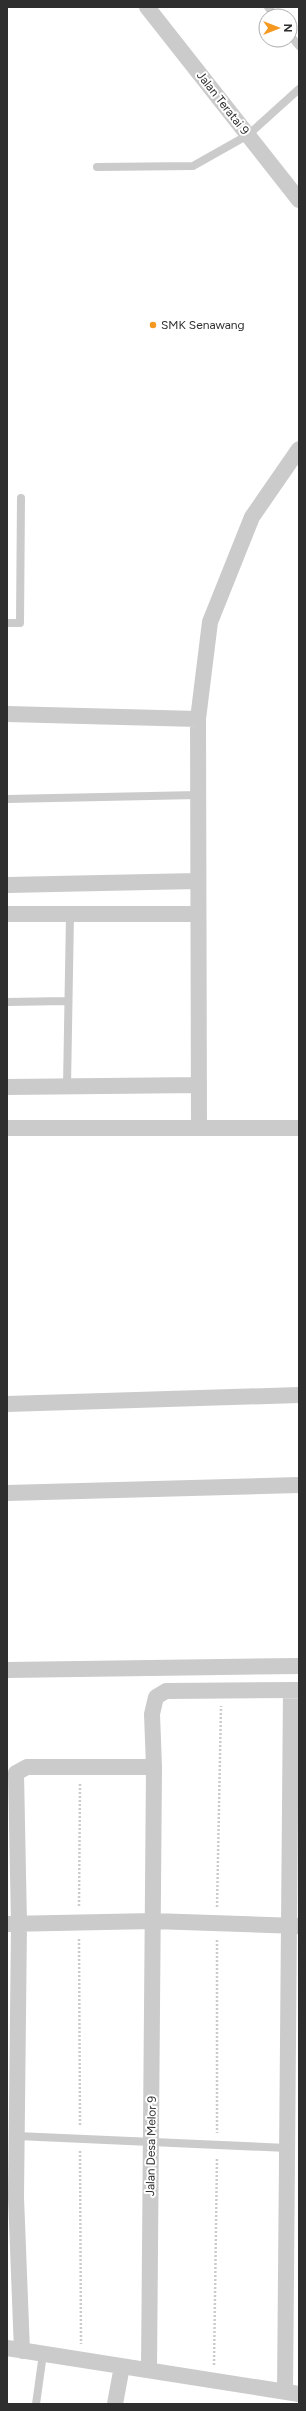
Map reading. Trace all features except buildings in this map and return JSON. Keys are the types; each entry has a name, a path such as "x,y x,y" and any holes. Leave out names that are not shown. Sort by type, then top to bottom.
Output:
{"street":[{"name":"Jalan Teratai 9","path":"147,7 299,200"},
{"path":"199,1128 197,914 198,719 210,622 252,516 299,449"},
{"path":"7,714 198,719"},
{"path":"7,885 197,881"},
{"path":"7,914 197,914"},
{"path":"7,1087 199,1085"},
{"path":"7,1128 299,1128"},
{"path":"7,1404 299,1395"},
{"path":"7,1493 299,1485"},
{"path":"7,1670 299,1666"},
{"path":"154,1767 27,1767 16,1774 13,1924 17,2136 15,2350 292,2393 293,2224 287,2148 293,2088 295,1690"},
{"name":"Jalan Desa Melor 9","path":"149,2370 154,1767 152,1714 156,1697 166,1691 221,1692 295,1690"},
{"path":"13,1924 152,1921 294,1925"},
{"path":"115,2404 122,2366"}],"lane":[{"path":"97,167 193,166 248,135 299,89"},
{"path":"7,623 20,623 22,498"},
{"path":"7,799 198,795"},
{"path":"67,1086 67,1001 70,915"},
{"path":"7,1002 67,1001"},
{"path":"17,2136 287,2148"},
{"path":"36,2404 42,2354"}],"path":[{"path":"214,2380 217,2145 217,1923 221,1692"},
{"path":"80,1767 79,1923 81,2360"}],"place":[{"name":"SMK Senawang","path":"153,325"}]}
